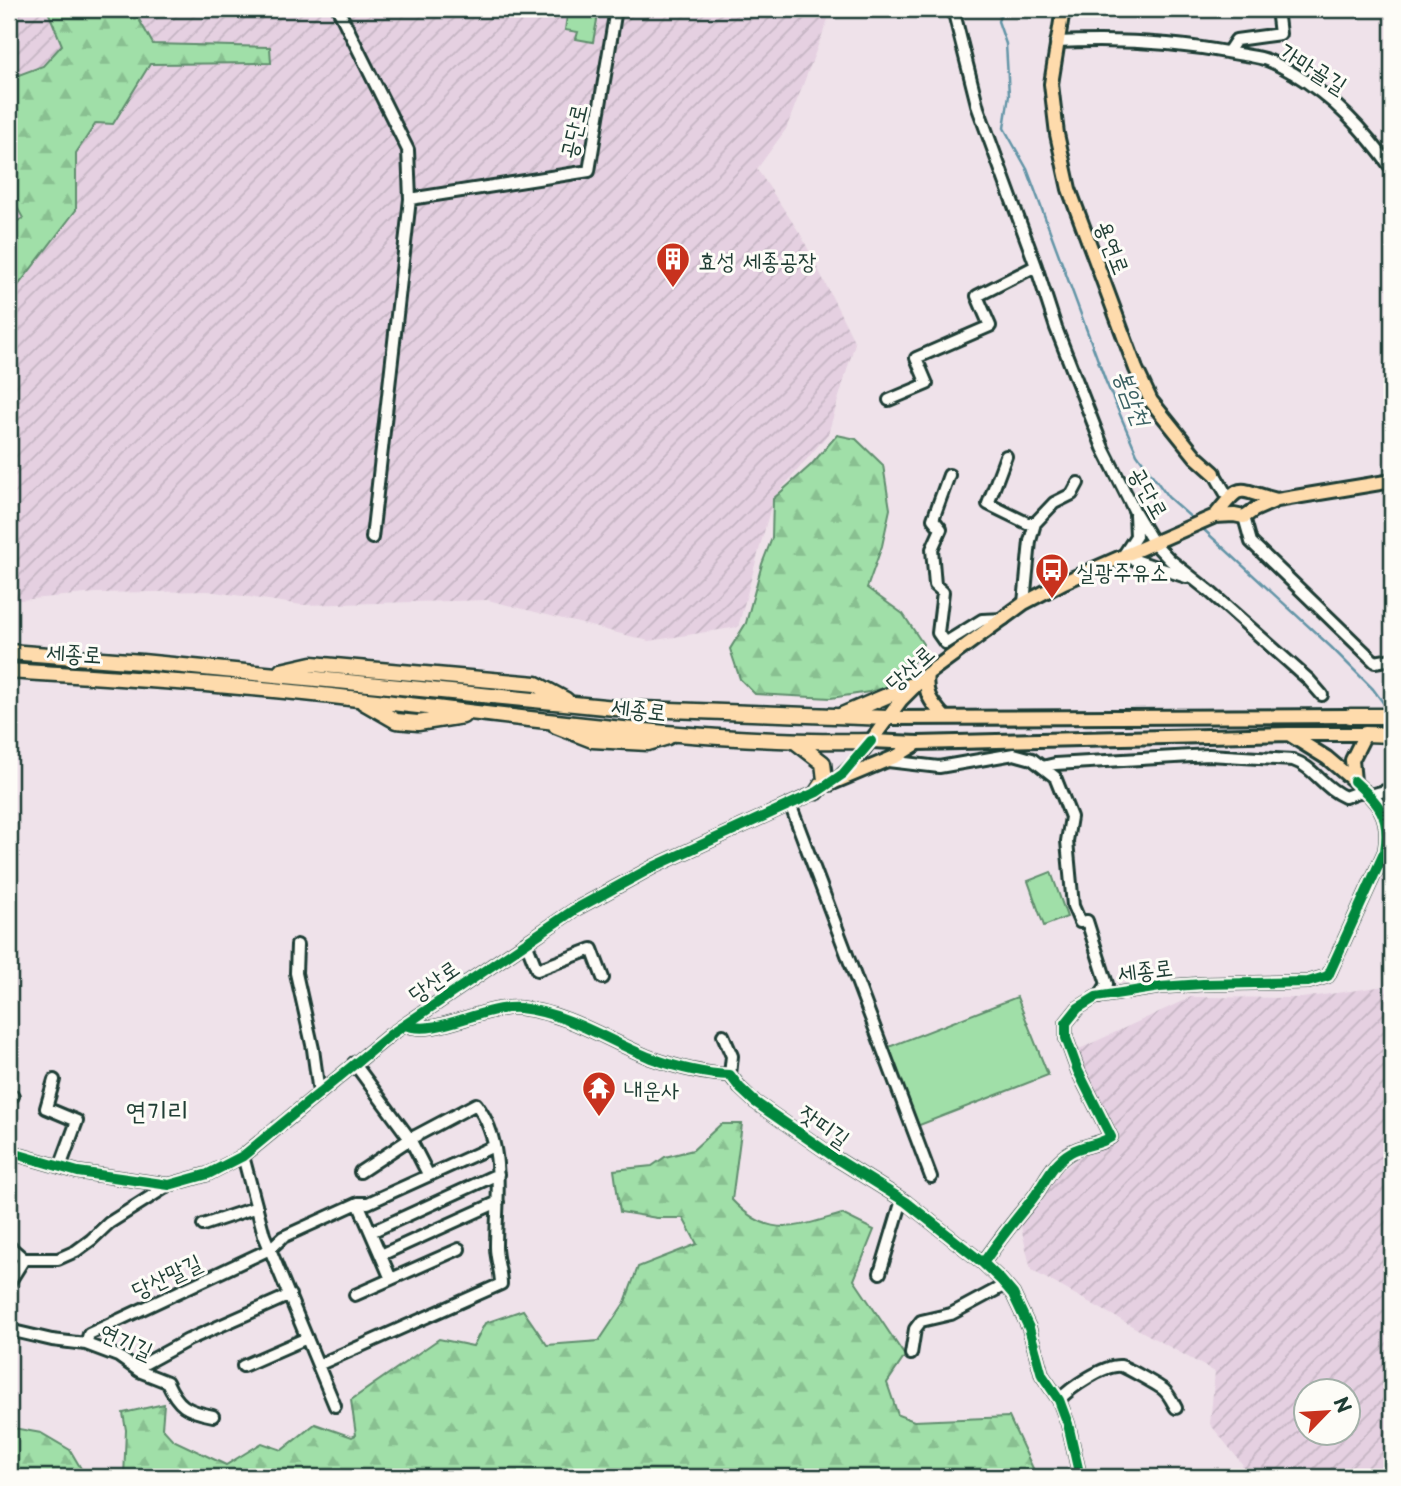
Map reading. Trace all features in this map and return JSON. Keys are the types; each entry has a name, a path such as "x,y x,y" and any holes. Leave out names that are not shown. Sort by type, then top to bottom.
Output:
{"highway":[{"name":"세종로","path":"9,652 671,712 888,718"},
{"name":"세종로","path":"9,671 147,679 355,698 675,735 797,743 871,741"},
{"path":"839,716 922,678"},
{"name":"세종로","path":"1350,716 1392,716"},
{"name":"세종로","path":"1365,734 1392,735"},
{"path":"797,743 823,763 824,788"}],"main road":[{"name":"용연로","path":"1063,9 1051,84 1057,134 1069,189 1136,369 1151,401 1196,457 1214,473"},
{"path":"1215,516 1244,514 1277,500 1392,481"},
{"path":"1215,516 1233,494 1247,491 1277,500"},
{"path":"1233,494 1229,508 1244,514"},
{"path":"1244,514 1255,501 1251,494"},
{"name":"당산로","path":"871,741 901,700 922,678 1024,603 1157,540 1215,516"},
{"path":"922,678 927,696 944,717"},
{"name":"세종로","path":"888,718 1350,716"},
{"path":"1288,734 1327,758 1363,788"},
{"path":"1363,788 1352,760 1365,734"},
{"name":"세종로","path":"871,741 918,743 1365,734"},
{"path":"824,788 897,756 918,743"}],"street":[{"path":"338,9 408,150 410,200 372,538"},
{"name":"공단로","path":"410,200 589,171 616,9"},
{"name":"공단로","path":"953,9 978,108 1056,328 1103,448 1135,512 1170,560 1209,591 1322,695"},
{"path":"1056,9 1057,36"},
{"name":"가마골길","path":"1227,52 1236,40 1280,34 1277,9"},
{"name":"가마골길","path":"1057,36 1164,44 1265,59 1316,87 1337,103 1373,142 1392,169"},
{"path":"889,400 927,384 916,358 990,327 977,296 1036,266"},
{"path":"1006,456 988,504 1027,523 1035,523"},
{"path":"1214,473 1233,494"},
{"name":"당산로","path":"949,475 933,519 941,529 932,550 935,585 943,592 937,633 945,643 982,620 1004,619"},
{"path":"1024,603 1030,541 1035,523 1054,503 1072,494 1078,483"},
{"path":"1135,512 1136,536 1123,556 1192,578"},
{"path":"1244,514 1251,542 1330,621 1375,662 1392,659"},
{"name":"당산로","path":"10,1156 120,1180 169,1185 208,1174 243,1156 354,1063 526,942 614,887 824,788 856,761 871,741"},
{"path":"885,760 939,767 1014,754 1032,759 1055,777 1071,817 1067,841 1073,906 1080,922 1087,920 1107,984 1099,997"},
{"path":"1042,767 1209,755 1293,760 1303,764 1331,792 1345,797 1363,788 1392,789"},
{"name":"세종로","path":"983,1263 1017,1215 1031,1201 1045,1176 1062,1158 1072,1151 1111,1137 1078,1071 1066,1038 1066,1023 1078,1008 1099,997 1160,987 1308,982 1328,976 1385,851 1387,824 1381,810 1363,788"},
{"path":"790,804 931,1177"},
{"path":"526,942 537,970 592,949 603,978"},
{"path":"298,945 296,973 313,1049 319,1093"},
{"path":"405,1025 418,1030 493,1009 517,1008 570,1021 651,1058 682,1068 730,1075 732,1056 723,1035"},
{"path":"354,1063 410,1139 428,1174"},
{"name":"잣띠길","path":"730,1075 755,1101 837,1159 902,1200 983,1263 1013,1294 1029,1328 1042,1376 1059,1399 1068,1424 1080,1477"},
{"path":"54,1080 46,1108 77,1121 60,1167"},
{"path":"318,1365 501,1284 496,1251 498,1174 495,1146 476,1104 410,1139 360,1171"},
{"path":"391,1279 358,1203 368,1203 495,1146"},
{"path":"243,1156 270,1249 335,1406"},
{"path":"371,1232 498,1174"},
{"path":"9,1246 24,1259 58,1259 76,1251 109,1223 169,1185"},
{"path":"880,1273 902,1200"},
{"path":"381,1255 498,1202"},
{"name":"당산말길","path":"86,1344 89,1334 270,1249 283,1237 358,1203"},
{"name":"당산말길","path":"203,1225 257,1207"},
{"path":"355,1295 459,1249"},
{"path":"9,1283 24,1259"},
{"path":"911,1354 915,1329 921,1321 928,1317 951,1314 1005,1285"},
{"path":"139,1371 145,1364 188,1340 290,1295"},
{"name":"연기길","path":"9,1330 52,1340 86,1344 117,1356 139,1371 167,1382 175,1399 186,1408 213,1416"},
{"path":"243,1366 307,1338"},
{"path":"1059,1399 1093,1375 1119,1366 1130,1369 1164,1390 1176,1408"}],"shaded area":[{"path":"9,9 832,9 786,129 757,169 801,235 855,343 828,434 773,499 738,627 649,641 488,600 302,605 208,591 96,593 9,601"},
{"path":"1392,985 1392,1477 1232,1477 1243,1465 1210,1424 1215,1372 1031,1270 1020,1223 1051,1180 1078,1158 1099,1150 1119,1133 1073,1052 1191,997 1302,998"}],"green space":[{"path":"47,9 133,9 153,44 270,47 271,63 150,64 113,124 96,123 76,153 76,210 14,291 9,306 9,226 23,218 9,193 9,73 16,76 43,66 62,45"},
{"path":"568,9 599,9 593,42 576,39 578,32 565,30"},
{"path":"837,435 856,439 883,465 890,509 882,546 867,588 903,614 923,644 902,683 831,698 755,694 740,679 730,649 746,623 772,538 773,499 811,465"},
{"path":"1051,872 1067,917 1044,926 1028,881"},
{"path":"1017,997 1048,1075 917,1126 886,1048"},
{"path":"721,1124 742,1124 732,1200 746,1213 759,1221 784,1227 842,1214 874,1230 854,1280 905,1356 887,1383 898,1415 914,1421 1009,1417 1037,1477 124,1477 126,1430 123,1413 164,1404 162,1428 173,1440 226,1465 262,1443 282,1450 315,1424 352,1437 356,1435 351,1400 439,1339 473,1346 485,1323 523,1310 547,1345 599,1341 625,1302 638,1267 697,1244 683,1218 657,1218 620,1212 614,1170 652,1166 665,1157 693,1150"},
{"path":"9,1405 13,1428 41,1433 70,1450 86,1477 9,1477"}],"waterway":[{"name":"봉암천","path":"1003,9 998,21 1006,44 1009,95 1004,128 1027,169 1106,382 1137,454 1168,497 1195,521"},
{"name":"봉암천","path":"1202,528 1331,647 1373,689 1390,712"}],"cycle path":[{"path":"9,1152 78,1172 169,1185 208,1174 243,1156 390,1035 574,910 655,866 817,792 843,774 871,741"},
{"path":"983,1263 1064,1157 1111,1137 1078,1071 1066,1038 1066,1023 1078,1008 1096,997 1160,987 1308,982 1328,976 1385,851 1386,828 1381,811 1354,781"},
{"path":"405,1025 432,1027 491,1011 520,1008 571,1022 660,1061 700,1072 730,1075 755,1102 837,1159 906,1202 1001,1280 1013,1294 1029,1328 1042,1375 1059,1400 1068,1424 1080,1477"}],"place":[{"name":"효성 세종공장","path":"673,289"},
{"name":"실광주유소","path":"1052,600"},
{"name":"내운사","path":"599,1118"}],"district":[{"name":"연기리","path":"157,1109"}]}
